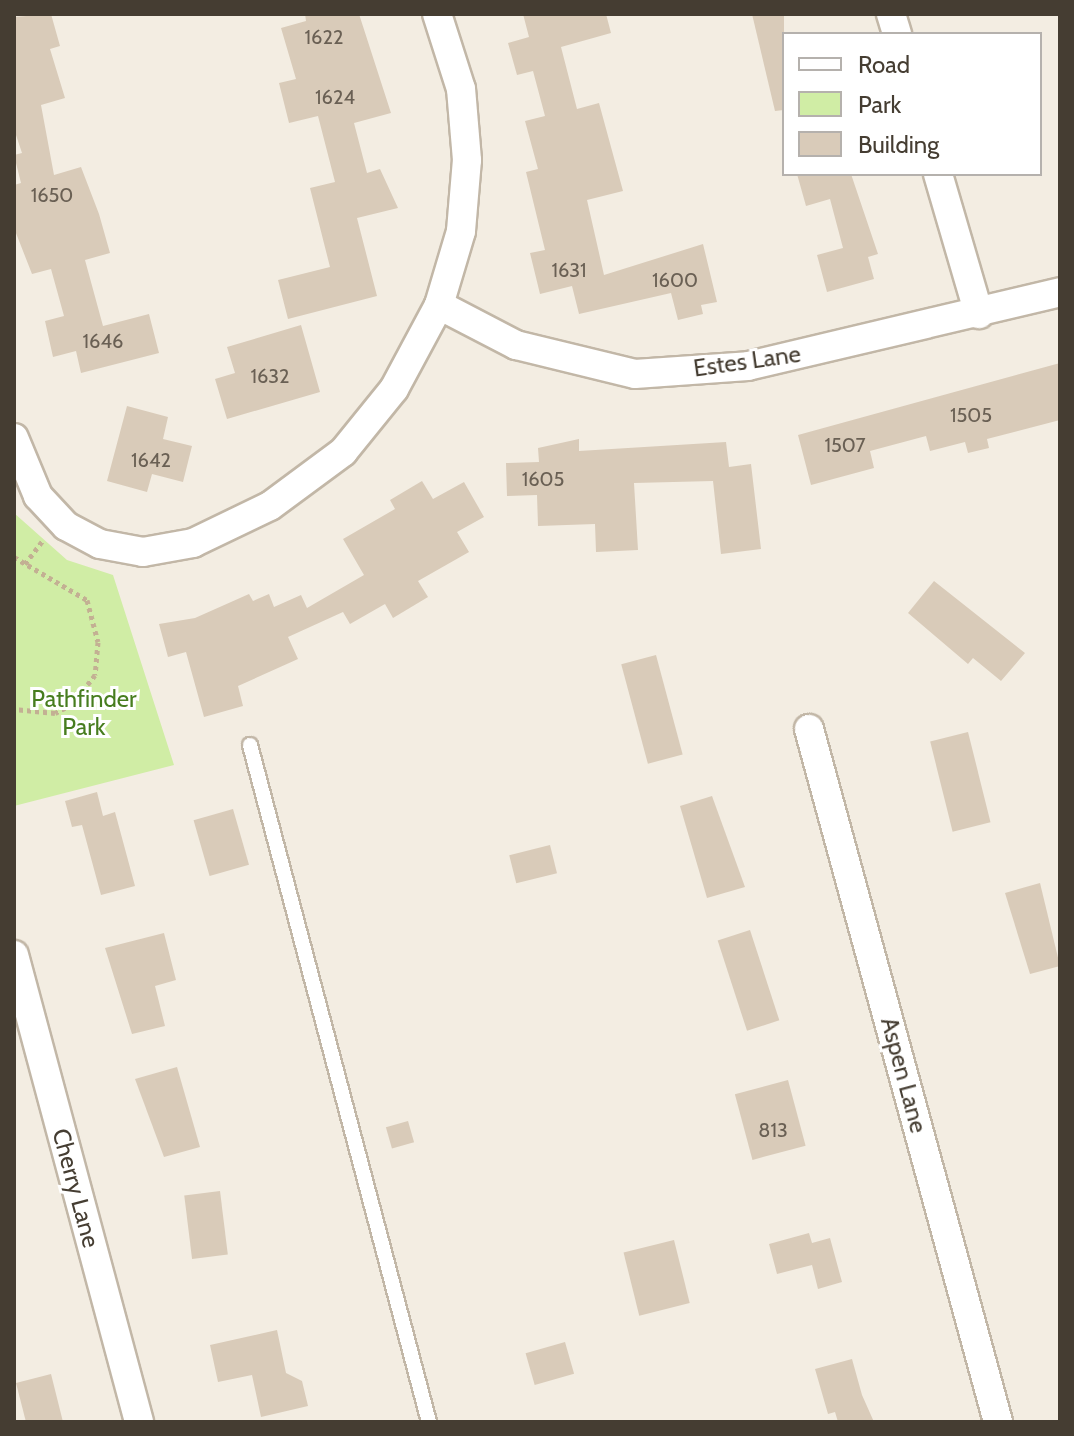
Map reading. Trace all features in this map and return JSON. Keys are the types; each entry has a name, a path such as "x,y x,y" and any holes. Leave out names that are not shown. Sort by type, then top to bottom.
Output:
{"street":[{"path":"14,438 38,496 66,526 100,544 143,552 193,543 270,506 343,452 394,389 439,305 461,231 467,160 461,89 437,14"},
{"path":"939,176 979,314"},
{"name":"Estes Lane","path":"439,305 516,345 635,374 748,366 979,314 1060,292"},
{"name":"Aspen Lane","path":"809,729 998,1422"},
{"name":"Cherry Lane","path":"14,955 139,1422"}],"lane":[{"path":"250,745 429,1422"}],"path":[{"path":"25,564 45,538"},
{"path":"14,557 87,600 97,618 98,642 95,675 72,704 55,713 14,709"}],"green space":[{"name":"Pathfinder Park","path":"14,513 67,560 113,575 174,765 14,806"}],"building":[{"path":"51,14 60,46 50,49 65,98 41,105 54,175 81,167 99,214 110,253 85,260 103,326 149,314 159,353 81,373 76,351 53,357 45,321 64,316 51,269 32,274 14,228 14,185 21,183 14,155 22,153 14,129 14,17"},
{"path":"305,14 359,14 391,113 354,123 367,173 380,169 398,208 357,218 377,296 288,319 278,280 330,267 310,188 335,182 318,116 289,123 279,83 296,79 281,28 306,21"},
{"path":"523,14 606,14 611,33 561,47 577,109 599,103 623,191 587,200 604,275 703,244 717,302 701,305 703,314 678,320 671,293 579,314 572,286 540,294 530,253 545,250 526,172 538,169 525,121 545,116 533,71 517,75 508,43 529,37"},
{"path":"752,14 784,14 782,110 775,111"},
{"path":"798,176 852,176 878,254 868,257 874,279 827,292 817,255 843,248 830,199 806,206"},
{"path":"301,325 320,392 227,419 215,379 235,373 227,347"},
{"path":"1060,363 1060,420 987,439 989,448 968,453 965,442 930,451 926,436 870,451 874,468 811,485 798,435"},
{"path":"127,406 168,417 163,439 192,446 183,482 152,474 147,492 107,481"},
{"path":"579,439 579,451 726,442 729,467 751,464 761,549 721,554 713,481 634,483 638,550 596,552 595,524 538,526 537,495 507,496 506,463 539,462 538,448"},
{"path":"422,481 433,499 464,482 484,517 457,532 469,552 418,581 428,597 393,618 385,604 350,624 343,612 288,637 298,659 238,686 243,706 204,717 186,652 168,657 159,624 195,618 249,594 253,601 269,594 274,607 301,595 307,608 364,575 343,539 395,509 390,500"},
{"path":"934,581 1025,653 1001,681 973,658 968,664 908,613"},
{"path":"656,655 683,754 648,764 621,664"},
{"path":"968,732 990,822 953,832 930,741"},
{"path":"97,792 103,816 115,812 135,886 101,895 82,825 72,827 65,801"},
{"path":"712,796 745,887 707,898 680,806"},
{"path":"233,809 249,865 210,876 194,820"},
{"path":"550,845 557,873 516,883 509,855"},
{"path":"1040,883 1060,966 1030,974 1005,893"},
{"path":"750,930 779,1020 747,1031 718,941"},
{"path":"164,933 176,980 155,986 165,1026 132,1034 105,948"},
{"path":"177,1067 200,1147 164,1157 135,1079"},
{"path":"788,1080 806,1146 752,1160 735,1094"},
{"path":"408,1121 414,1142 392,1148 386,1127"},
{"path":"220,1191 228,1255 192,1259 184,1195"},
{"path":"809,1233 812,1243 830,1238 842,1282 818,1289 812,1265 777,1274 769,1244"},
{"path":"674,1240 690,1303 639,1316 624,1253"},
{"path":"277,1330 286,1373 302,1381 308,1406 261,1417 252,1375 218,1382 210,1345"},
{"path":"565,1342 574,1374 535,1385 526,1353"},
{"path":"852,1359 862,1395 874,1422 838,1422 835,1412 828,1414 815,1369"},
{"path":"51,1374 63,1422 26,1422 16,1383"}]}
